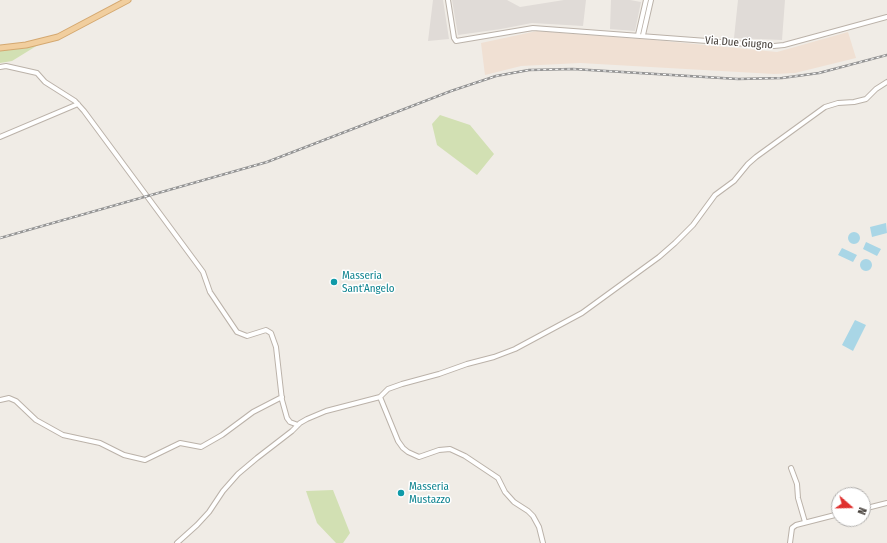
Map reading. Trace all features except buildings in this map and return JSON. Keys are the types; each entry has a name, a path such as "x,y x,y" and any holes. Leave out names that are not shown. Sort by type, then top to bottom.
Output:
{"main road":[{"path":"0,48 26,45 58,37 128,0"}],"street":[{"name":"Via Due Giugno","path":"448,0 454,38 456,41 532,28 774,46 887,18"},
{"path":"640,35 646,0"},
{"path":"640,35 651,0"},
{"path":"0,67 6,66 37,73 42,80 70,97 78,104 202,272 210,292 237,332 247,336 266,330 271,333 277,352 282,397 288,420 298,425"},
{"path":"176,543 197,525 209,512 223,491 238,474 307,419 326,411 380,397 388,389 402,384 494,357 515,349 582,313 676,244 715,195 734,181 756,157 825,107 838,103 854,102 866,99 876,89 887,82"},
{"path":"0,137 78,104"},
{"path":"0,400 9,398 16,401 36,420 62,435 100,443 124,455 146,460 180,443 201,446 222,436 253,412 282,397"},
{"path":"380,397 398,441 403,448 416,456 422,456 439,450 450,449 466,456 498,478 505,492 514,502 533,516 539,527 542,543"},
{"path":"791,468 797,484 798,498 805,522"},
{"path":"871,507 887,504"},
{"path":"790,543 792,528 796,525 831,516"}],"shaded area":[{"path":"433,0 443,0 449,39 428,41"},
{"path":"452,0 507,0 520,7 564,0 586,0 583,26 532,23 458,35"},
{"path":"611,0 630,0 641,2 635,31 610,29"},
{"path":"738,0 785,0 782,40 734,38"},
{"path":"537,31 654,40 777,52 848,32 856,58 795,73 774,74 580,63 521,66 485,75 481,43"}],"green space":[{"path":"38,45 12,61 0,63 0,51"},
{"path":"440,115 470,125 494,154 477,175 437,145 432,124"},
{"path":"333,490 350,533 343,543 336,543 317,523 306,491"}],"water":[{"path":"886,223 887,233 872,237 870,227"},
{"path":"852,232 856,232 860,238 856,244 852,244 848,240 848,236"},
{"path":"866,242 881,249 877,256 863,249"},
{"path":"842,248 857,255 853,262 838,255"},
{"path":"868,259 871,260 871,270 864,271 861,270 860,263 861,260"},
{"path":"855,320 866,325 853,351 842,345"}],"railway":[{"path":"0,238 267,162 451,91 496,76 529,70 573,69 738,79 782,78 819,73 887,55"}],"place":[{"name":"Masseria Sant'Angelo","path":"334,282"},
{"name":"Masseria Mustazzo","path":"401,493"}]}
